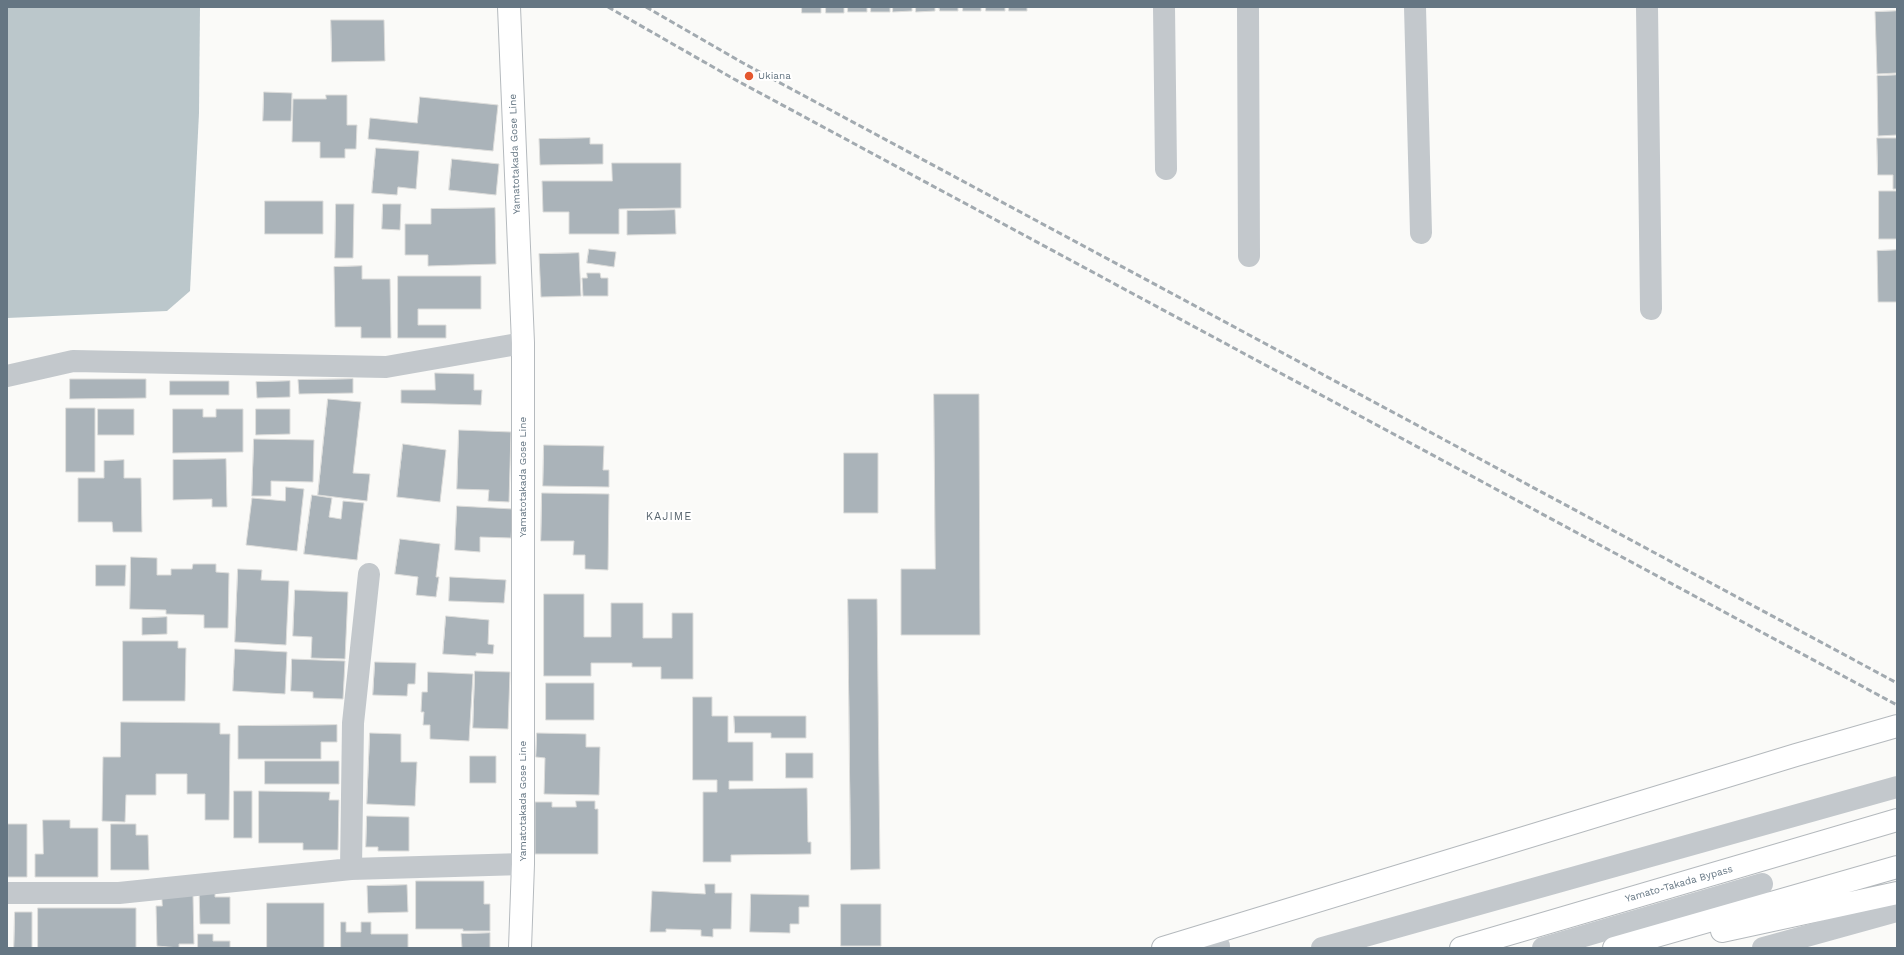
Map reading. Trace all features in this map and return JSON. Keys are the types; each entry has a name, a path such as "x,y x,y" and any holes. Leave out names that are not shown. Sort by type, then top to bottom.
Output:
{"main road":[{"name":"Yamatotakada Gose Line","path":"509,7 523,342 523,864 520,948"},
{"path":"1163,948 1713,780 1897,726"},
{"name":"Yamato-Takada Bypass","path":"1461,948 1893,821"},
{"path":"1614,948 1897,867"},
{"path":"1646,948 1897,893"}],"street":[{"path":"1164,7 1166,169"},
{"path":"1248,7 1249,256"},
{"path":"1415,7 1421,233"},
{"path":"1647,7 1651,308"},
{"path":"7,376 73,361 386,368 523,342"},
{"path":"351,869 353,723 369,574"},
{"path":"1322,948 1897,787"},
{"path":"7,893 119,893 351,869 523,864"},
{"path":"1543,948 1762,884"},
{"path":"1763,948 1897,911"},
{"path":"1171,948 1199,940 1219,946 1219,948"}],"shaded area":[{"path":"7,7 200,7 199,113 190,291 167,311 7,318"}],"building":[{"path":"802,7 821,7 821,13 802,13"},
{"path":"826,7 844,7 844,13 826,13"},
{"path":"848,7 867,7 867,12 848,12"},
{"path":"871,7 890,7 890,12 871,12"},
{"path":"893,7 912,7 912,11 893,12"},
{"path":"916,7 935,7 935,11 916,12"},
{"path":"939,7 958,7 958,11 940,11"},
{"path":"963,7 981,7 981,11 963,11"},
{"path":"986,7 1005,7 1005,11 986,11"},
{"path":"1009,7 1027,7 1027,11 1009,11"},
{"path":"1897,11 1897,73 1877,74 1875,12"},
{"path":"331,20 384,20 385,61 332,62"},
{"path":"1897,75 1897,135 1878,136 1877,76"},
{"path":"264,92 292,93 291,121 263,121"},
{"path":"326,95 347,95 347,125 357,125 356,149 345,149 345,158 320,158 320,142 292,142 293,99 326,99"},
{"path":"420,97 498,105 493,151 368,139 370,118 417,123"},
{"path":"590,138 590,144 603,144 603,164 540,165 539,139"},
{"path":"1877,138 1897,138 1897,189 1893,189 1893,175 1878,175"},
{"path":"376,148 419,151 416,189 398,187 397,195 372,193"},
{"path":"452,159 499,164 496,195 449,190"},
{"path":"612,163 681,163 681,208 619,209 619,234 569,234 569,212 543,212 542,181 612,181"},
{"path":"1879,191 1897,191 1897,239 1879,239"},
{"path":"265,201 323,201 323,234 265,234"},
{"path":"336,204 354,204 353,258 335,258"},
{"path":"383,204 401,204 400,230 382,229"},
{"path":"495,208 496,264 428,266 428,255 405,255 405,224 431,224 431,209"},
{"path":"675,210 676,234 627,235 627,211"},
{"path":"589,249 616,252 614,267 587,263"},
{"path":"1897,250 1897,302 1878,302 1877,251"},
{"path":"579,253 581,296 541,297 539,254"},
{"path":"362,266 362,279 390,279 391,338 361,338 361,327 335,327 334,267"},
{"path":"587,273 600,273 601,278 608,278 608,296 583,296 582,278 587,278"},
{"path":"398,276 481,276 481,309 418,309 418,325 446,325 446,338 398,338"},
{"path":"435,373 474,374 474,390 482,390 481,405 401,403 401,390 435,390"},
{"path":"70,379 146,379 146,398 70,399"},
{"path":"353,379 353,393 299,394 298,380"},
{"path":"170,381 229,381 229,395 170,395"},
{"path":"290,381 290,397 257,398 256,382"},
{"path":"934,394 979,394 980,635 901,635 901,569 935,569"},
{"path":"328,399 361,402 353,473 370,474 367,501 318,495"},
{"path":"66,408 95,408 95,472 66,472"},
{"path":"98,409 134,409 134,435 98,435"},
{"path":"173,409 203,409 203,417 216,417 216,409 243,409 243,452 173,453"},
{"path":"256,409 290,409 290,434 256,435"},
{"path":"459,430 511,432 509,502 488,501 489,490 457,489"},
{"path":"254,439 314,440 313,482 271,481 271,496 252,496"},
{"path":"403,444 446,450 440,502 397,497"},
{"path":"544,445 604,446 603,470 609,470 609,487 543,486"},
{"path":"844,453 878,453 878,513 844,513"},
{"path":"226,459 227,507 212,507 212,499 173,500 173,460"},
{"path":"124,460 124,478 141,478 142,532 113,532 112,522 78,522 78,478 104,478 104,461"},
{"path":"286,487 304,489 297,551 246,545 252,498 285,501"},
{"path":"542,493 609,494 608,570 585,569 585,555 573,555 574,541 541,541"},
{"path":"312,495 332,498 329,517 341,519 343,501 364,503 357,560 304,554"},
{"path":"457,506 513,509 511,538 480,537 480,552 455,550"},
{"path":"400,539 440,544 436,577 439,577 436,597 416,595 418,577 395,574"},
{"path":"131,557 157,558 157,575 171,575 171,569 192,569 193,564 216,564 216,572 229,573 228,628 204,628 204,615 166,614 166,610 130,609"},
{"path":"96,565 126,565 125,586 96,586"},
{"path":"238,569 262,570 261,580 289,581 286,645 235,642"},
{"path":"450,577 506,580 504,603 449,601"},
{"path":"295,590 348,592 345,659 311,658 312,637 293,636"},
{"path":"544,594 584,594 584,637 611,637 611,603 643,603 643,638 672,638 672,613 693,613 693,679 661,679 661,667 632,667 632,663 591,663 591,676 544,676"},
{"path":"848,599 877,599 880,869 851,870"},
{"path":"446,616 489,620 488,644 494,645 493,654 476,653 476,656 443,654"},
{"path":"167,617 167,634 142,635 142,618"},
{"path":"123,641 178,641 178,648 186,648 185,701 123,701"},
{"path":"235,649 287,652 285,694 233,691"},
{"path":"292,659 345,661 343,699 313,698 313,692 291,691"},
{"path":"375,662 416,663 415,684 408,684 407,696 373,695"},
{"path":"475,671 510,672 508,729 473,728"},
{"path":"428,672 473,674 469,741 430,739 430,725 423,725 424,712 421,712 422,692 427,692"},
{"path":"546,683 594,683 594,720 546,720"},
{"path":"693,697 712,697 712,716 728,716 728,742 753,742 753,781 729,781 729,789 807,788 808,842 811,842 811,854 731,855 731,862 703,862 703,792 717,792 717,780 693,780"},
{"path":"734,716 806,716 806,738 771,738 771,733 735,733"},
{"path":"121,722 220,723 220,734 230,734 229,820 205,820 205,794 187,794 187,774 156,774 156,795 126,795 125,822 102,821 103,757 120,757"},
{"path":"337,725 337,742 321,742 321,759 238,759 238,726"},
{"path":"370,733 401,734 401,762 417,762 415,806 367,804"},
{"path":"537,733 586,734 586,747 600,747 599,795 544,794 545,758 536,757"},
{"path":"786,753 813,753 813,778 786,778"},
{"path":"470,756 496,756 496,783 470,783"},
{"path":"265,761 339,761 339,784 265,784"},
{"path":"234,791 252,791 252,838 234,838"},
{"path":"259,791 330,792 329,800 339,800 338,850 303,850 303,843 259,843"},
{"path":"576,801 595,801 595,809 598,809 598,854 535,854 535,802 552,802 552,807 576,807"},
{"path":"367,816 409,817 409,851 378,851 378,847 366,847"},
{"path":"43,820 70,820 70,828 98,828 98,877 35,877 35,854 43,854"},
{"path":"8,824 27,824 27,877 8,877"},
{"path":"111,824 136,824 136,835 148,835 149,870 111,870"},
{"path":"416,881 484,881 484,904 490,904 490,931 463,931 463,929 416,929"},
{"path":"705,884 715,884 715,893 732,893 731,929 713,929 713,937 701,936 701,930 666,929 666,932 650,932 652,891 705,894"},
{"path":"407,885 408,912 368,913 367,886"},
{"path":"215,887 215,897 230,897 230,924 200,924 199,888"},
{"path":"751,894 809,895 809,907 799,907 799,924 790,924 790,933 750,932"},
{"path":"162,895 193,895 194,944 179,944 179,948 157,946 156,906 162,906"},
{"path":"267,903 324,903 324,948 267,948"},
{"path":"841,904 881,904 881,946 841,946"},
{"path":"38,908 136,908 136,948 38,948"},
{"path":"15,912 32,912 32,948 14,948"},
{"path":"341,922 346,922 346,932 361,932 361,922 371,922 371,934 408,934 408,948 341,948"},
{"path":"490,933 490,948 462,948 461,934"},
{"path":"198,934 213,934 213,941 230,941 230,948 198,948"}],"railway":[{"path":"608,7 734,79 1897,705"},
{"path":"646,7 743,63 1897,683"}],"place":[{"name":"Ukiana","path":"749,76"}],"district":[{"name":"KAJIME","path":"669,517"}]}
